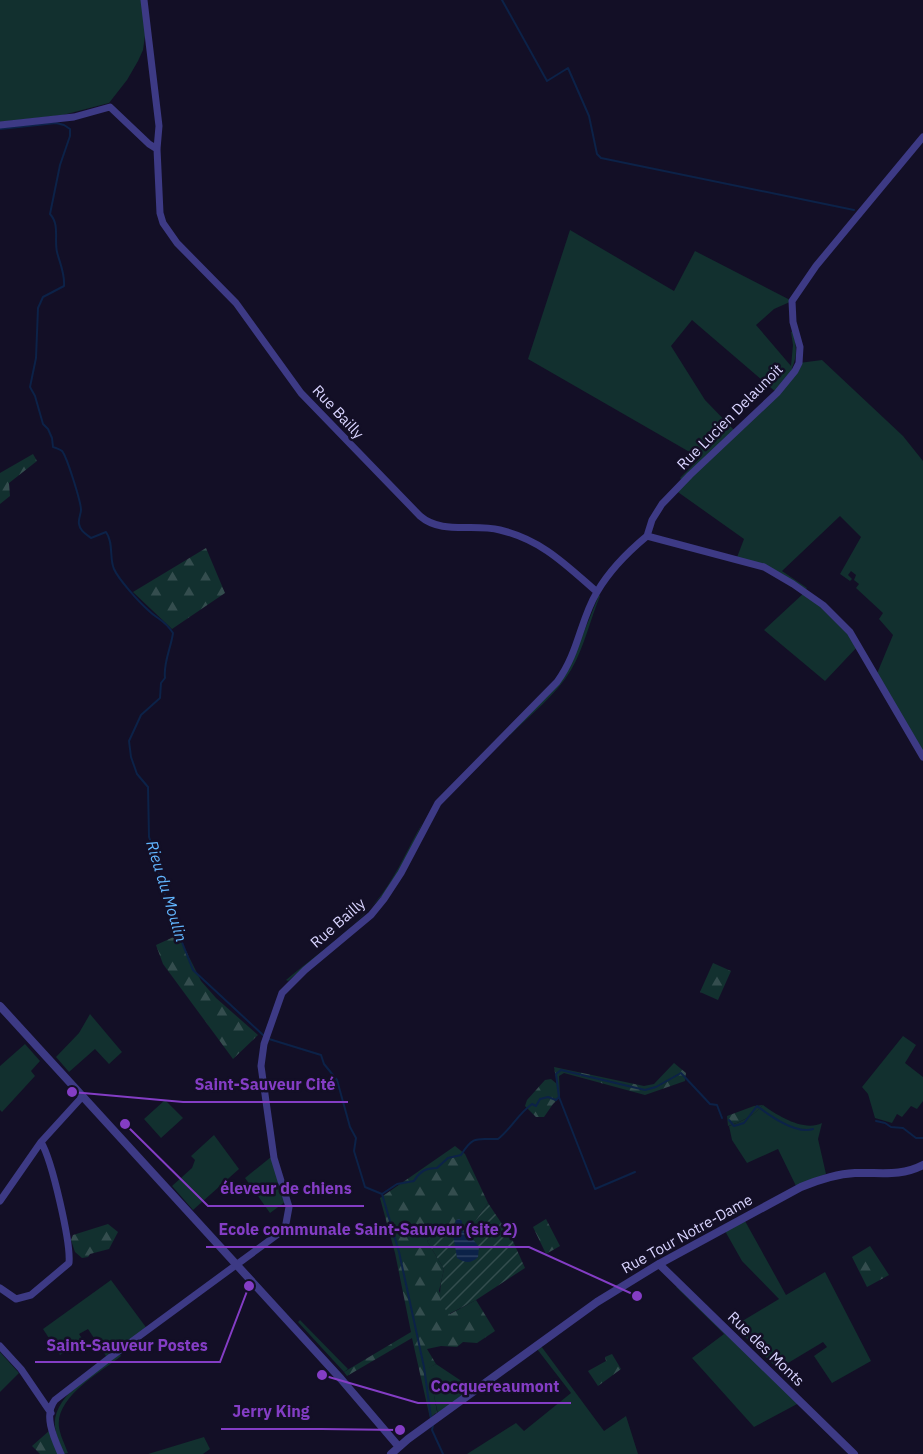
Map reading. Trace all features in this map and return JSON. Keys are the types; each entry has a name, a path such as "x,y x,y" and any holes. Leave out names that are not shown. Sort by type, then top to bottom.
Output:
{"street":[{"name":"Rue Bailly","path":"144,0 159,126 157,149 160,213 177,243 236,303 301,393 420,516 436,526 489,528 517,535 556,556 597,592"},
{"path":"0,125 74,117 110,107 157,149"},
{"name":"Rue Lucien Delaunoit","path":"647,536 652,520 662,504 777,393 795,371 799,363 800,347 793,322 792,301 816,266 923,137"},
{"name":"Rue Bailly","path":"51,1413 51,1405 65,1392 286,1227 289,1207 274,1158 261,1066 264,1044 282,993 378,907 401,873 438,803 557,682 572,658 597,592 627,555 647,536"},
{"path":"647,536 764,567 823,605 850,632 923,757"},
{"path":"0,1006 341,1379 399,1447"},
{"path":"0,1201 41,1142 82,1097"},
{"path":"0,1288 16,1299 27,1297 69,1263 68,1240 55,1182 48,1153 41,1142"},
{"name":"Rue Tour Notre-Dame","path":"391,1454 597,1302 659,1264 818,1180 851,1173 897,1174 923,1165"},
{"name":"Rue des Monts","path":"659,1264 854,1454"},
{"path":"0,1346 31,1382 51,1413 51,1428 61,1454"}],"green space":[{"path":"0,0 142,0 147,36 145,36 143,50 127,80 109,103 63,115 0,122"},
{"path":"570,230 674,291 695,251 792,301 774,309 756,325 791,366 793,345 791,332 793,331 796,350 792,368 794,371 799,363 822,360 903,436 923,461 923,757 876,676 893,635 879,619 883,613 856,588 859,584 854,580 856,575 851,571 848,575 852,579 850,581 840,574 861,537 840,516 782,571 806,589 780,573 736,560 744,539 675,490 680,478 700,458 528,359","holes":["692,320 777,393 736,432 705,400 671,346"]},
{"path":"33,454 37,461 9,483 10,496 0,504 0,473"},
{"path":"206,548 225,593 172,629 133,592"},
{"path":"805,592 859,645 825,681 764,630"},
{"path":"599,595 571,670 550,696 510,735 508,734 572,661"},
{"path":"423,822 402,867 383,895 372,906 393,877"},
{"path":"353,925 346,932 288,981 286,980 336,940"},
{"path":"178,935 201,981 216,998 258,1035 233,1059 163,964 156,945"},
{"path":"713,963 731,971 718,1000 700,992"},
{"path":"90,1014 122,1052 109,1064 95,1049 69,1072 56,1057 79,1033"},
{"path":"903,1036 916,1045 905,1063 923,1077 923,1101 917,1109 911,1106 902,1117 897,1114 892,1123 875,1118 868,1094 862,1087"},
{"path":"25,1044 40,1061 31,1071 35,1076 2,1112 0,1110 0,1066"},
{"path":"674,1063 686,1073 685,1081 645,1095 564,1073 559,1076 560,1097 544,1117 536,1117 525,1106 527,1100 545,1080 551,1079 557,1084 554,1067 644,1086 654,1084"},
{"path":"165,1100 183,1118 161,1138 144,1119"},
{"path":"763,1105 791,1122 807,1126 822,1123 818,1139 826,1174 796,1186 778,1149 747,1163 732,1140 729,1126 748,1118"},
{"path":"763,1105 747,1118 728,1126 727,1116"},
{"path":"214,1135 239,1169 193,1210 172,1186 192,1168 195,1160 191,1156"},
{"path":"455,1146 465,1154 488,1203 473,1224 454,1226 427,1241 444,1269 439,1291 450,1314 476,1300 495,1331 477,1343 463,1342 457,1347 441,1346 427,1349 436,1364 429,1368 437,1412 430,1418 412,1338 347,1376 344,1372 411,1332 395,1253 380,1198"},
{"path":"271,1157 285,1202 270,1213 245,1178"},
{"path":"488,1203 512,1239 525,1268 476,1300 449,1314 441,1298 440,1287 444,1269 427,1241 453,1226 456,1220 462,1221 462,1225 473,1224"},
{"path":"546,1219 560,1246 546,1254 533,1227"},
{"path":"745,1221 786,1295 825,1272 871,1361 832,1383 814,1356 827,1347 823,1342 778,1369 734,1326 779,1299 742,1261 725,1231"},
{"path":"108,1224 118,1232 109,1249 82,1258 75,1252 71,1240 73,1235"},
{"path":"870,1246 889,1275 867,1287 852,1257"},
{"path":"111,1280 148,1330 108,1359 88,1329 79,1334 83,1340 60,1355 43,1329"},
{"path":"678,1286 799,1403 754,1427 692,1358 724,1334 676,1287"},
{"path":"300,1320 348,1369 344,1372 298,1322"},
{"path":"541,1346 604,1431 626,1416 638,1454 467,1454 516,1423 524,1431 571,1393 537,1349"},
{"path":"0,1352 19,1373 0,1392"},
{"path":"120,1354 121,1356 81,1386 64,1406 59,1427 68,1453 64,1454 55,1427 60,1405 78,1385"},
{"path":"612,1354 621,1369 598,1386 588,1371 606,1361 605,1357"},
{"path":"436,1364 463,1382 470,1391 438,1414 428,1368"},
{"path":"49,1431 58,1454 40,1454 32,1446"},
{"path":"204,1437 210,1449 203,1454 148,1454"}],"water":[{"path":"456,1220 462,1221 462,1231 468,1233 479,1247 478,1257 470,1262 457,1258 453,1234"}],"waterway":[{"path":"502,0 547,81 568,68 589,116 597,154 601,158 854,210"},
{"name":"Rieu du Moulin","path":"0,129 56,123 70,129 50,214 56,227 56,247 64,286 43,297 38,308 36,358 30,387 43,424 52,438 53,447 62,451 70,470 80,505 81,529 91,538 106,532 117,574 140,602 173,633 165,667 165,678 161,683 160,698 141,715 129,741 131,757 137,774 148,787 149,837 157,859 156,867 164,879 165,897 193,970 263,1035"},
{"name":"Rieu du Moulin","path":"269,1039 321,1055 324,1064 337,1080 350,1127 356,1138 354,1151 365,1187 382,1194 397,1184 414,1181 421,1172 437,1168 448,1158 461,1155 473,1141 498,1139 527,1108 532,1104 536,1106 540,1099 548,1097 556,1100 559,1097 556,1074 561,1070 645,1090 656,1087 681,1073 710,1104 717,1105 722,1118"},
{"path":"559,1097 595,1189 635,1172"},
{"name":"Rieu du Moulin","path":"729,1120 734,1126 744,1123 757,1106 791,1127 813,1129"},
{"name":"Rieu du Moulin","path":"876,1121 891,1127 903,1128 916,1138 923,1138"},
{"path":"382,1194 399,1252 424,1367 431,1418"},
{"path":"433,1425 432,1430 443,1454"}],"place":[{"name":"Saint-Sauveur Cité","path":"72,1092"},
{"name":"éleveur de chiens","path":"125,1124"},
{"name":"Saint-Sauveur Postes","path":"249,1286"},
{"name":"Ecole communale Saint-Sauveur (site 2)","path":"637,1296"},
{"name":"Cocquereaumont","path":"322,1375"},
{"name":"Jerry King","path":"400,1430"}]}
